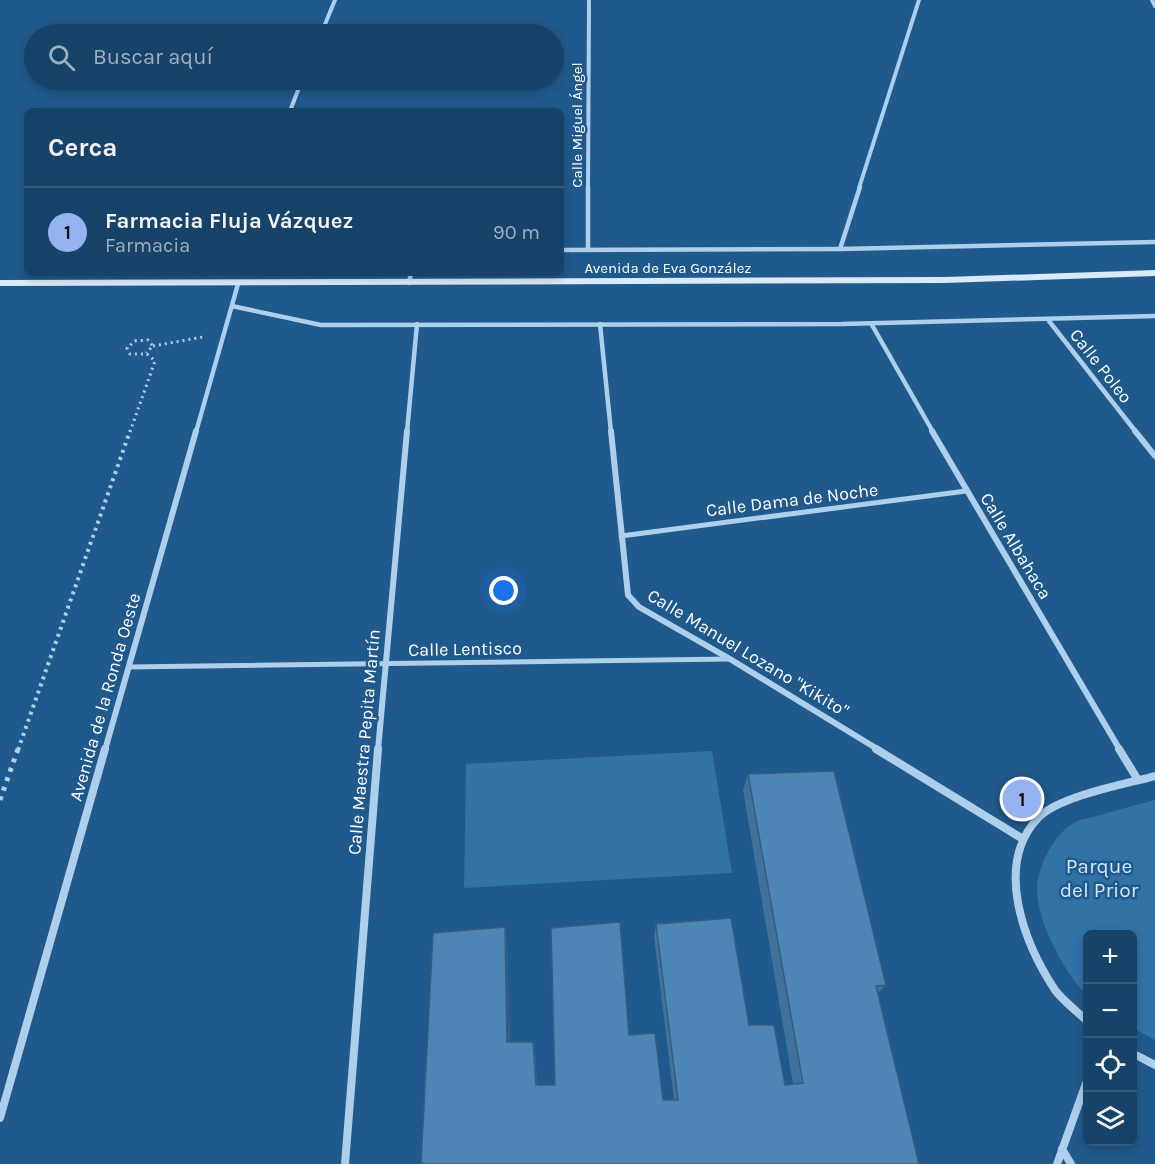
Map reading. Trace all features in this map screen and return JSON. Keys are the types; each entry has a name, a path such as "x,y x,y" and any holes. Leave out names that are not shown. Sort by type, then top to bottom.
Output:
{"main road":[{"name":"Avenida de Eva González","path":"0,284 238,284 410,278 934,280 1155,273"}],"street":[{"path":"325,24 335,0"},
{"name":"Calle Miguel Ángel","path":"588,250 589,0"},
{"path":"840,249 919,0"},
{"path":"1152,0 1155,6"},
{"path":"291,108 299,90"},
{"name":"Avenida de Eva González","path":"564,250 840,249 1155,242"},
{"name":"Avenida de la Ronda Oeste","path":"0,1118 238,284"},
{"path":"231,306 321,325 872,325 1155,316"},
{"name":"Calle Poleo","path":"1049,321 1155,456"},
{"name":"Calle Maestra Pepita Martín","path":"345,1164 385,665 417,324"},
{"name":"Calle Manuel Lozano \"Kikito\"","path":"600,324 628,595 639,607 730,659 1023,839"},
{"name":"Calle Albahaca","path":"872,325 966,491 1138,780"},
{"name":"Calle Dama de Noche","path":"621,536 966,491"},
{"name":"Calle Lentisco","path":"129,667 730,659"},
{"path":"1083,1017 1056,991 1022,927 1015,880 1023,839 1040,816 1062,802 1155,776"},
{"path":"1137,1056 1155,1065"},
{"path":"1057,1164 1083,1092"},
{"path":"1062,1149 1071,1164"}],"path":[{"path":"0,800 155,361 151,355 146,353 134,355 127,350 132,343 148,340 153,346 146,353"}],"green space":[{"path":"712,751 732,873 464,888 466,764"},
{"name":"Parque del Prior","path":"1155,800 1155,1040 1137,1030 1137,930 1083,930 1083,991 1053,946 1041,915 1038,901 1038,879 1044,860 1054,842 1067,827 1075,822"}],"building":[{"path":"834,771 886,985 876,986 919,1164 421,1164 433,933 505,927 507,1042 533,1042 536,1085 555,1085 551,928 620,922 629,1035 655,1033 663,1100 678,1100 656,924 731,918 749,1025 774,1025 785,1085 803,1083 748,774"}],"place":[{"name":"Farmacia Fluja Vázquez","path":"1022,799"}]}
